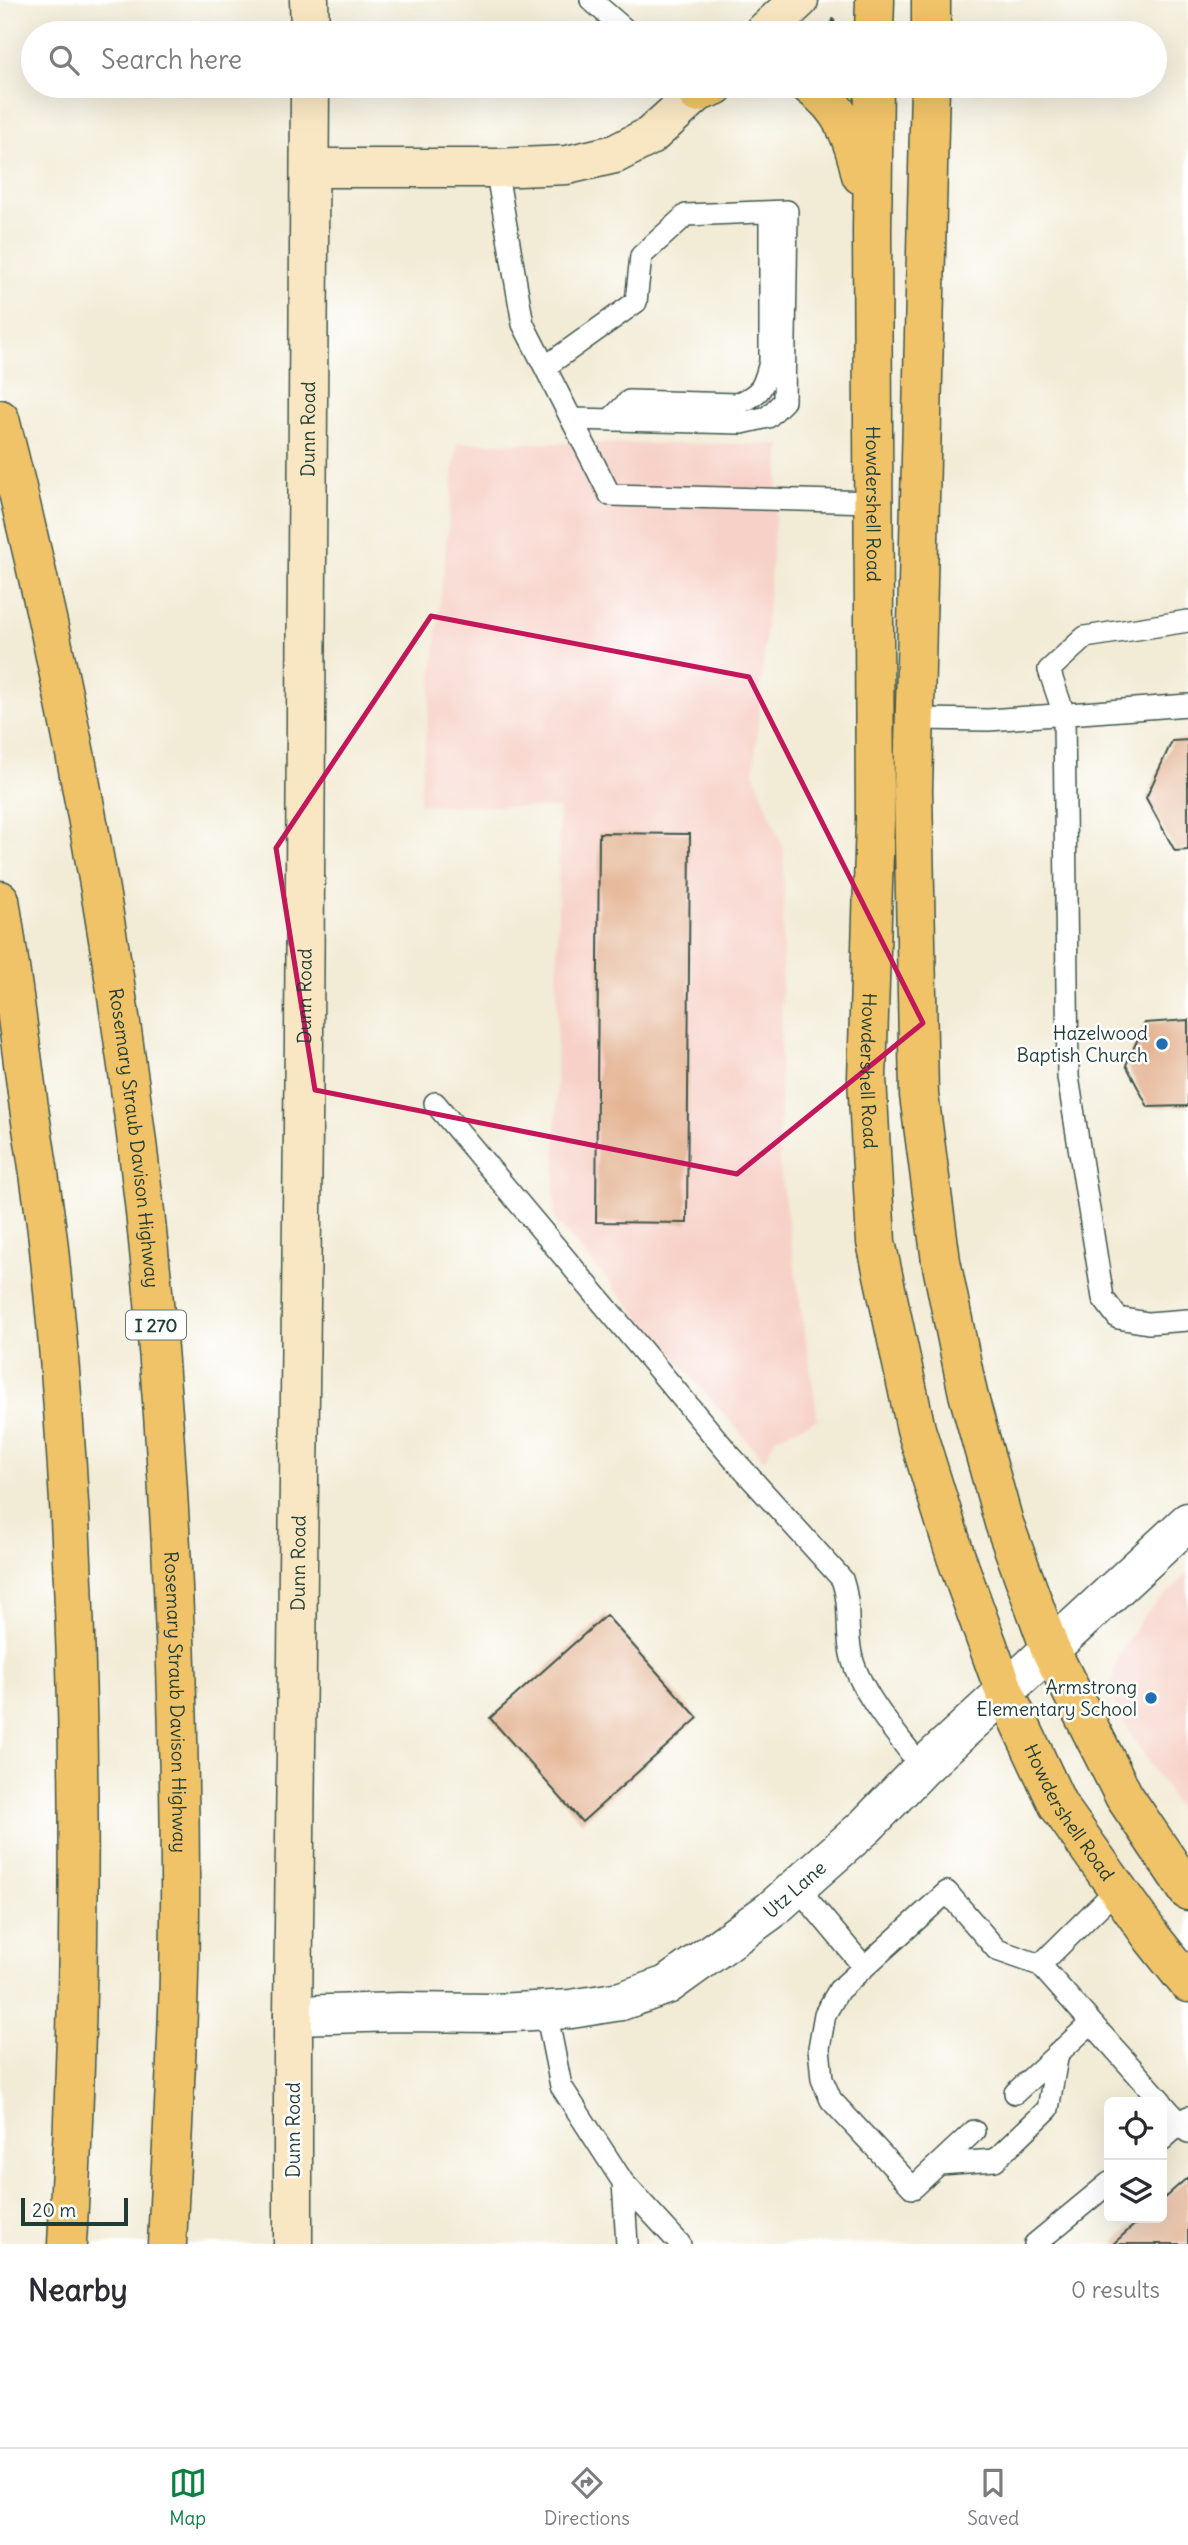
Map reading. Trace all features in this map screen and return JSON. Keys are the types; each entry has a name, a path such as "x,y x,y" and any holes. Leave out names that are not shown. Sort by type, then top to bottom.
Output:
{"main road":[{"path":"874,21 875,0"},
{"path":"931,0 931,21"},
{"path":"825,98 845,121 857,155 872,230"},
{"name":"Howdershell Road","path":"874,98 874,820 867,1078 876,1242 916,1429 956,1557 1004,1690 1058,1805 1153,1939 1188,1983"},
{"path":"930,98 914,804 919,1095 941,1262 968,1394 1004,1523 1050,1649 1124,1796 1188,1891"},
{"name":"Rosemary Straub Davison Highway","path":"0,419 69,718 103,910 132,1107 154,1299 170,1497 178,1689 180,1852 175,2079 167,2244"},
{"path":"0,900 15,992 48,1246 60,1377 74,1608 79,1760 79,1886 73,2144 67,2244"}],"street":[{"path":"309,0 310,21"},
{"path":"776,21 800,0"},
{"name":"Dunn Road","path":"293,2244 310,98"},
{"path":"311,168 496,169 567,165 615,154 650,136 690,98"},
{"name":"Utz Lane","path":"293,2015 570,2010 621,2001 667,1985 770,1911 866,1826 1004,1690 1188,1522"}],"lane":[{"path":"591,0 615,21"},
{"path":"496,169 523,324 610,495 873,502"},
{"path":"545,367 636,302 641,256 687,215 788,211 784,401 768,417 742,423 572,419"},
{"path":"1188,621 1085,637 1049,670 1064,714 1068,1077 1103,1298 1118,1318 1148,1323 1188,1320"},
{"path":"915,719 989,720 1188,705"},
{"path":"435,1103 628,1336 729,1454 842,1579 849,1597 850,1649 857,1678 922,1768"},
{"path":"797,1887 864,1967"},
{"path":"1040,1965 1117,1889"},
{"path":"974,2131 914,2188 831,2101 822,2080 819,2048 825,2014 839,1990 947,1892 997,1950 1040,1965 1158,2097"},
{"path":"546,2011 561,2085 623,2182 680,2244"},
{"path":"1015,2093 1091,2023"},
{"path":"940,2164 995,2160 1048,2109 1058,2053"},
{"path":"1167,2107 1186,2124 1167,2137"},
{"path":"623,2182 627,2244"},
{"path":"1035,2244 1104,2187"}],"path":[{"path":"833,21 835,13"}],"highlighted area":[{"path":"431,616 749,677 923,1023 737,1174 315,1090 276,848"}],"shaded area":[{"path":"457,443 781,444 754,772 784,851 779,1164 818,1419 776,1437 764,1460 555,1220 559,808 419,804"},
{"name":"Armstrong Elementary School","path":"1188,1574 1188,1824 1117,1712 1112,1685 1118,1655 1145,1614"}],"building":[{"path":"1188,740 1188,850 1175,851 1146,798 1172,741"},
{"path":"599,833 690,834 687,1223 596,1222"},
{"name":"Hazelwood Baptish Church","path":"1188,1020 1188,1106 1148,1107 1126,1065 1145,1023"},
{"path":"606,1615 698,1718 582,1822 490,1718"},
{"path":"1188,2177 1188,2244 1113,2244 1136,2223 1167,2223 1167,2196"}],"place":[{"name":"Hazelwood Baptish Church","path":"1162,1044"},
{"name":"Armstrong Elementary School","path":"1151,1698"}]}
